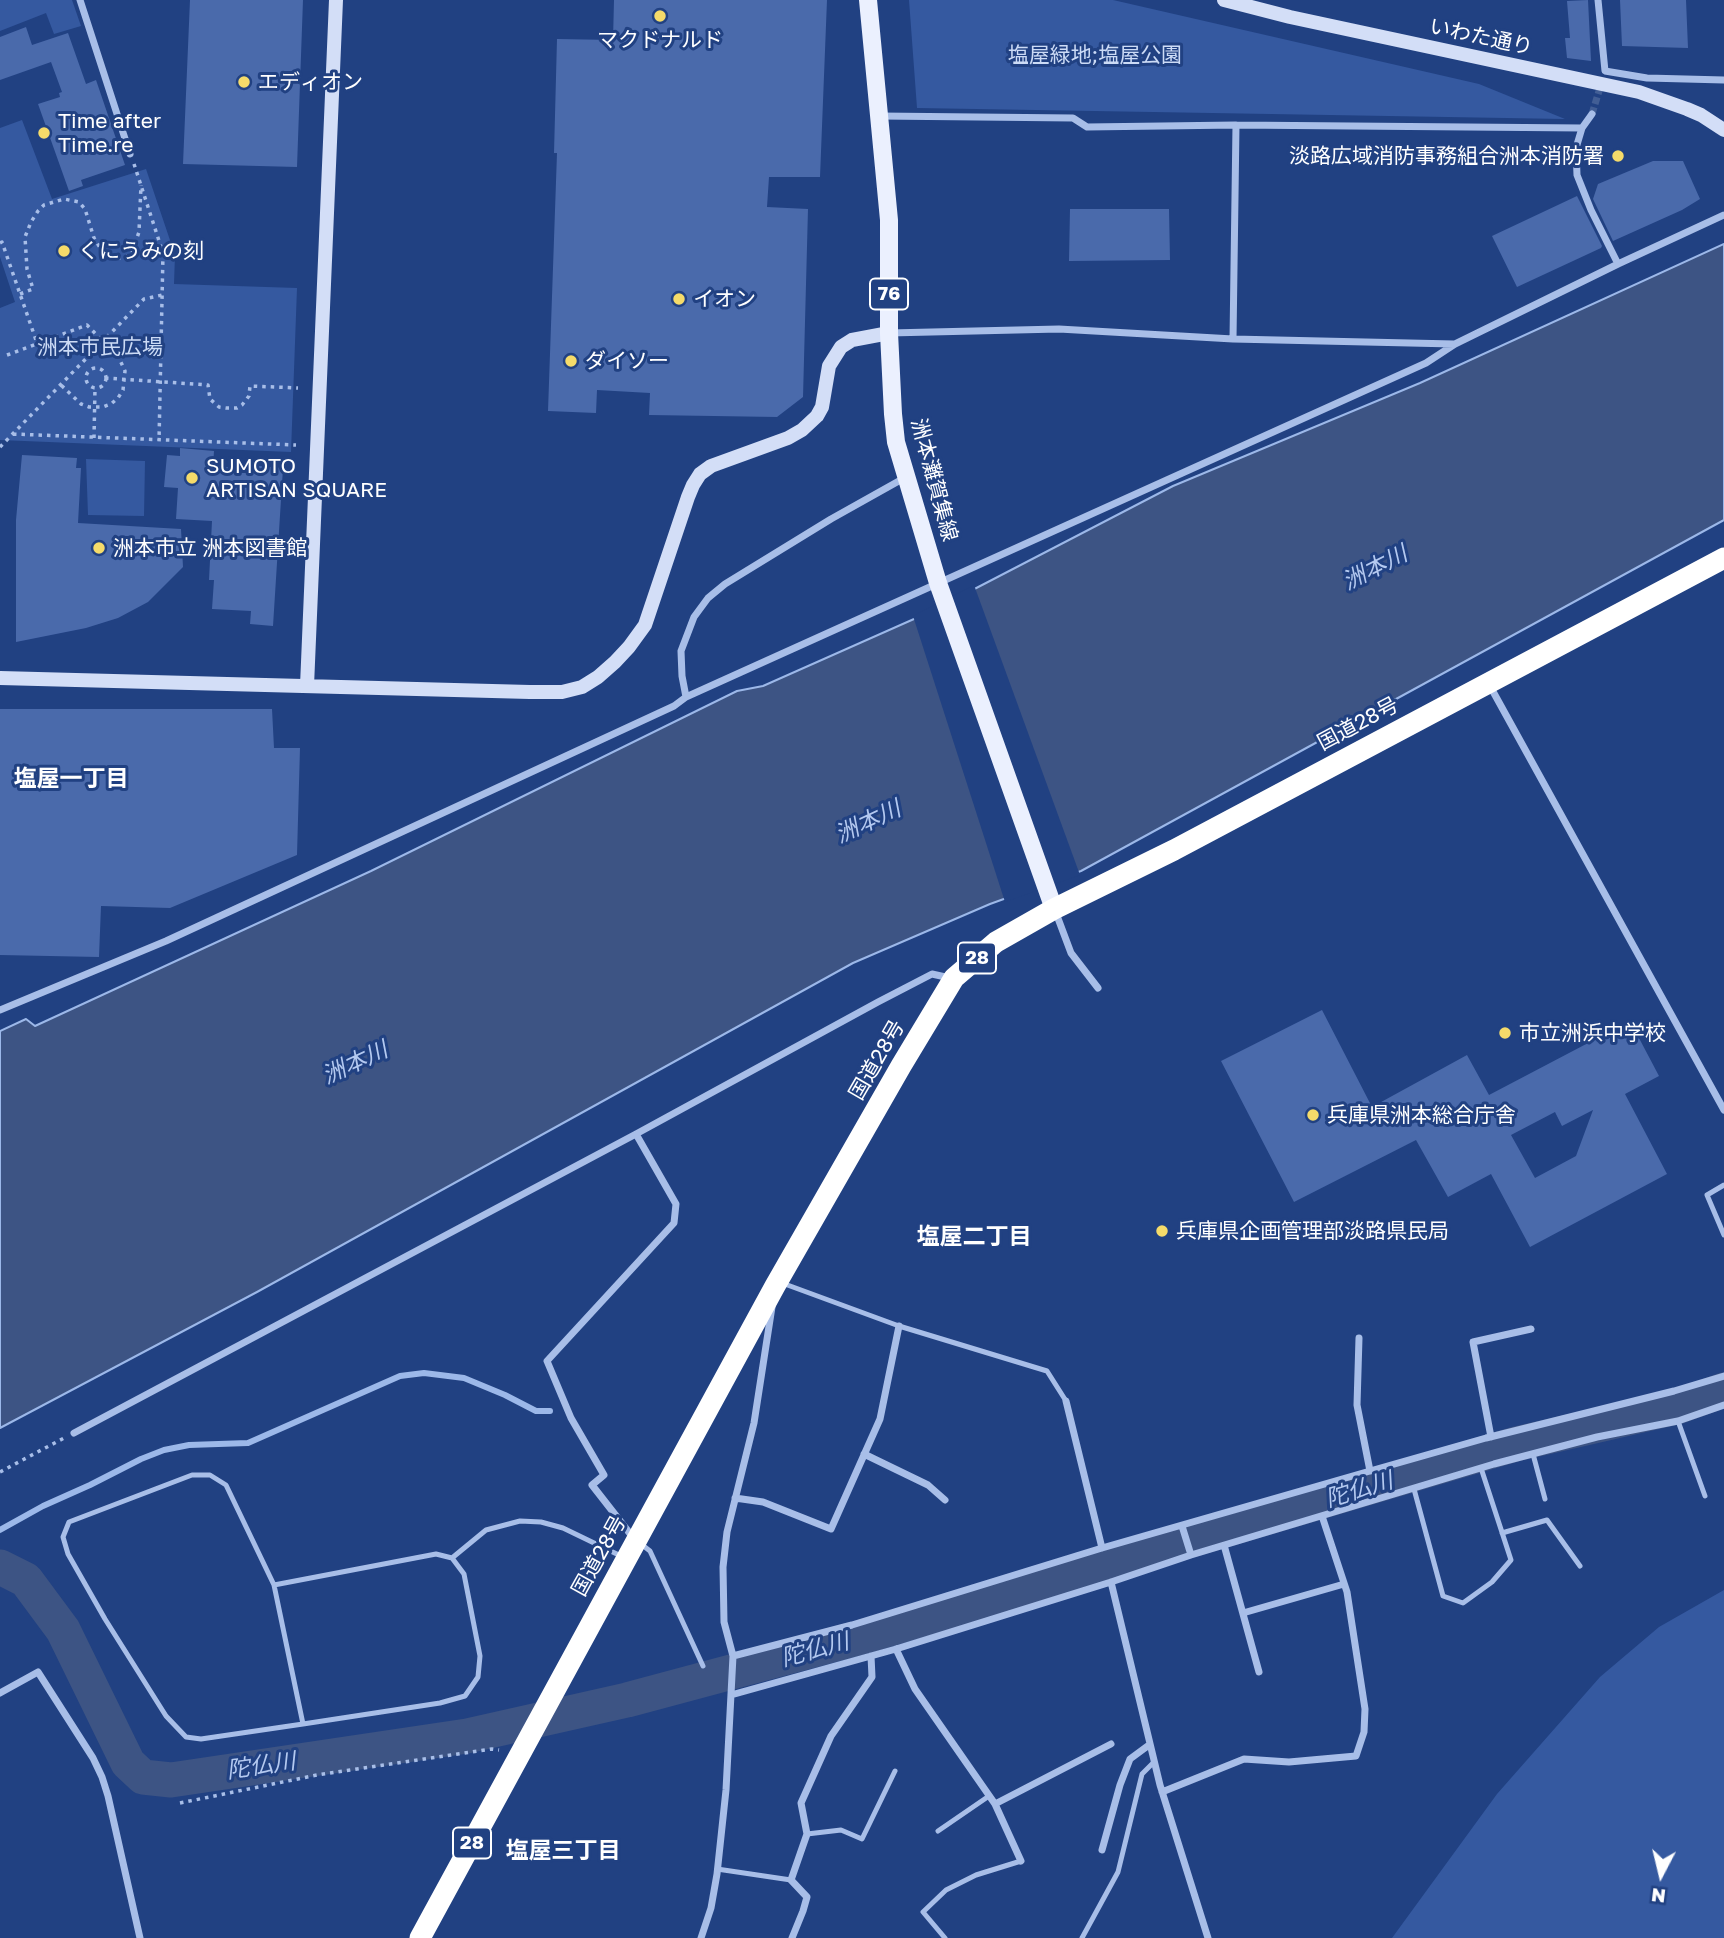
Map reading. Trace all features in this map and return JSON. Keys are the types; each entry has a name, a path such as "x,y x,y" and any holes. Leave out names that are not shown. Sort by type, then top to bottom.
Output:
{"highway":[{"name":"国道28号","path":"420,1938 776,1284 954,978 1051,900 1174,850 1724,558"}],"main road":[{"name":"洲本灘賀集線","path":"868,0 889,220 889,333 896,442 938,583 1051,900"}],"street":[{"path":"80,0 130,154"},
{"path":"307,686 336,0"},
{"name":"いわた通り","path":"1224,0 1290,17 1639,92 1701,115 1724,130"},
{"path":"1598,0 1605,71 1647,78 1724,80"},
{"path":"1592,114 1582,128 1576,148 1577,175 1618,264"},
{"path":"880,116 1073,118 1087,127 1236,125 1582,128"},
{"path":"1233,340 1236,125"},
{"path":"0,1010 166,941 674,706 686,697 1426,363 1455,344 1724,215"},
{"path":"0,678 562,692 582,687 598,677 629,647 645,625 692,485 700,474 711,466 789,438 802,430 817,416 822,407 829,366 841,347 852,340 889,333 1059,329 1233,340 1455,344"},
{"path":"686,697 681,651 694,617 708,598 725,584 819,526 906,477"},
{"path":"1488,682 1724,1110"},
{"path":"1051,900 1072,953 1098,988"},
{"path":"74,1433 932,974 954,978"},
{"path":"631,1549 592,1485 604,1475 570,1418 547,1361 674,1223 676,1204 636,1134"},
{"path":"701,1938 711,1908 718,1869 726,1790 733,1656 724,1622 723,1567 727,1532 756,1410 776,1284"},
{"path":"735,1498 763,1502 831,1529 880,1419 900,1326"},
{"path":"1491,1437 1473,1342 1531,1329"},
{"path":"1359,1338 1357,1405 1370,1471"},
{"path":"733,1656 865,1621 1102,1548 1370,1471 1724,1376"},
{"path":"1066,1401 1102,1548"},
{"path":"731,1695 896,1649 1191,1555 1481,1468 1597,1437 1678,1422 1724,1405"},
{"path":"864,1454 928,1485 945,1500"},
{"path":"1162,1792 1244,1759 1289,1762 1356,1756 1364,1732 1365,1709 1344,1584 1322,1516"},
{"path":"1182,1526 1191,1555"},
{"path":"1224,1545 1259,1672"},
{"path":"1111,1582 1149,1745 1208,1938"},
{"path":"1243,1613 1344,1584"},
{"path":"896,1649 915,1689 995,1804 1021,1861"},
{"path":"792,1938 807,1897 791,1880 807,1834 802,1804 831,1736 872,1677 870,1656"},
{"path":"0,1693 38,1672 93,1758 108,1796 140,1938"},
{"path":"995,1804 1111,1744"},
{"path":"1102,1850 1130,1759 1149,1745"}],"lane":[{"path":"1724,1185 1707,1195 1724,1235"},
{"path":"776,1284 1047,1371 1066,1401"},
{"path":"1678,1422 1705,1496"},
{"path":"1533,1454 1545,1499"},
{"path":"1414,1489 1443,1596 1463,1603 1492,1582 1511,1560 1481,1468"},
{"path":"274,1585 436,1553 452,1558 464,1574 481,1656 478,1678 465,1696 440,1703 303,1724 201,1739 186,1737 166,1716 111,1629 68,1554 63,1537 69,1522 192,1475 211,1475 226,1485 274,1585 303,1724"},
{"path":"1502,1533 1547,1520 1580,1566"},
{"path":"452,1558 486,1530 520,1521 541,1522 631,1549 650,1551 703,1666"},
{"path":"1082,1938 1118,1872 1142,1774 1154,1762"},
{"path":"807,1834 841,1830 862,1839 895,1771"},
{"path":"938,1831 989,1796"},
{"path":"945,1938 923,1912 946,1890 976,1875 1021,1861"},
{"path":"718,1869 791,1880"}],"path":[{"path":"130,154 163,253 159,441"},
{"path":"20,294 33,289 27,269 25,237 31,222 44,205 64,200 79,202 85,209 94,239 102,251 114,258 125,258 132,252 139,232 141,185"},
{"path":"0,243 2,242 37,344"},
{"path":"0,447 144,299 162,295"},
{"path":"7,355 87,326 121,362 125,371 124,390 118,398 111,404 95,408 81,404 61,385"},
{"path":"94,368 105,374 104,384 95,388 86,380 94,368"},
{"path":"105,378 208,384 210,399 219,407 226,408 242,405 249,396 250,386 298,388"},
{"path":"94,438 95,388"},
{"path":"13,434 296,445"},
{"path":"180,1803 317,1775 492,1749 523,1751"}],"green space":[{"path":"0,0 72,0 81,26 54,34 46,13 0,31"},
{"name":"塩屋緑地;塩屋公園","path":"909,0 1113,0 1479,84 1565,119 917,108"},
{"name":"洲本市民広場","path":"22,120 52,199 146,169 175,255 174,284 297,288 291,452 0,440 0,308 15,302 0,257 0,128"},
{"path":"86,459 145,461 144,516 88,515"},
{"path":"1724,1590 1724,1938 1392,1938 1497,1794 1600,1677 1659,1627"}],"water":[{"name":"洲本川","path":"1724,244 1724,520 1081,871 990,904 853,963 257,1292 0,1428 0,1031 26,1019 35,1026 371,871 737,691 763,686 932,611 1173,486 1420,383"}],"pier":[{"path":"974,585 1080,875 1005,902 913,616"}],"building":[{"name":"エディオン","path":"190,0 303,0 297,167 183,164"},
{"path":"614,0 827,0 820,177 769,177 767,207 808,209 803,397 777,417 649,415 650,393 597,390 596,413 548,411 557,153 554,153 557,39 613,40"},
{"path":"1588,0 1591,61 1567,58 1565,38 1570,38 1567,1"},
{"path":"1620,0 1686,0 1688,48 1622,46"},
{"path":"26,27 32,45 68,33 86,84 96,80 125,165 81,180 83,186 69,191 38,104 60,97 59,93 62,92 51,62 0,80 0,37"},
{"path":"1653,161 1683,161 1700,199 1613,241 1593,199 1598,184"},
{"path":"1577,196 1601,248 1517,287 1492,236"},
{"path":"1070,209 1169,209 1170,260 1069,261"},
{"path":"180,448 214,451 213,466 283,468 273,626 250,624 251,611 212,609 214,580 209,580 212,521 176,519 178,488 164,487 167,455 180,456"},
{"name":"洲本市立 洲本図書館","path":"22,455 77,458 76,468 81,468 78,523 181,529 183,567 148,602 118,618 86,628 16,642 16,520"},
{"path":"0,709 272,709 274,748 300,748 297,855 170,908 101,906 99,957 0,955"},
{"path":"1322,1010 1372,1107 1467,1055 1489,1095 1630,1021 1659,1076 1625,1094 1667,1174 1530,1247 1491,1174 1448,1197 1416,1140 1294,1202 1221,1061","holes":["1593,1110 1576,1156 1535,1178 1511,1135 1555,1112 1562,1126"]}],"waterway":[{"path":"0,1530 43,1506 164,1450 189,1445 248,1443 400,1376 424,1373 464,1378 536,1411 550,1411"},
{"name":"陀仏川","path":"0,1567 26,1580 63,1630 128,1763 143,1777 171,1780 467,1736 627,1700 873,1634 1516,1444 1677,1407 1724,1390"}],"tunnel":[{"path":"1592,114 1602,81"}],"place":[{"name":"マクドナルド","path":"660,16"},
{"name":"エディオン","path":"244,82"},
{"name":"Time after Time.re","path":"44,133"},
{"name":"淡路広域消防事務組合洲本消防署","path":"1618,156"},
{"name":"くにうみの刻","path":"64,251"},
{"name":"イオン","path":"679,299"},
{"name":"ダイソー","path":"571,361"},
{"name":"SUMOTO ARTISAN SQUARE","path":"192,478"},
{"name":"洲本市立 洲本図書館","path":"99,548"},
{"name":"市立洲浜中学校","path":"1505,1033"},
{"name":"兵庫県洲本総合庁舎","path":"1313,1115"},
{"name":"兵庫県企画管理部淡路県民局","path":"1162,1231"}],"district":[{"name":"塩屋一丁目","path":"71,779"},
{"name":"塩屋二丁目","path":"974,1237"},
{"name":"塩屋三丁目","path":"563,1851"}]}
